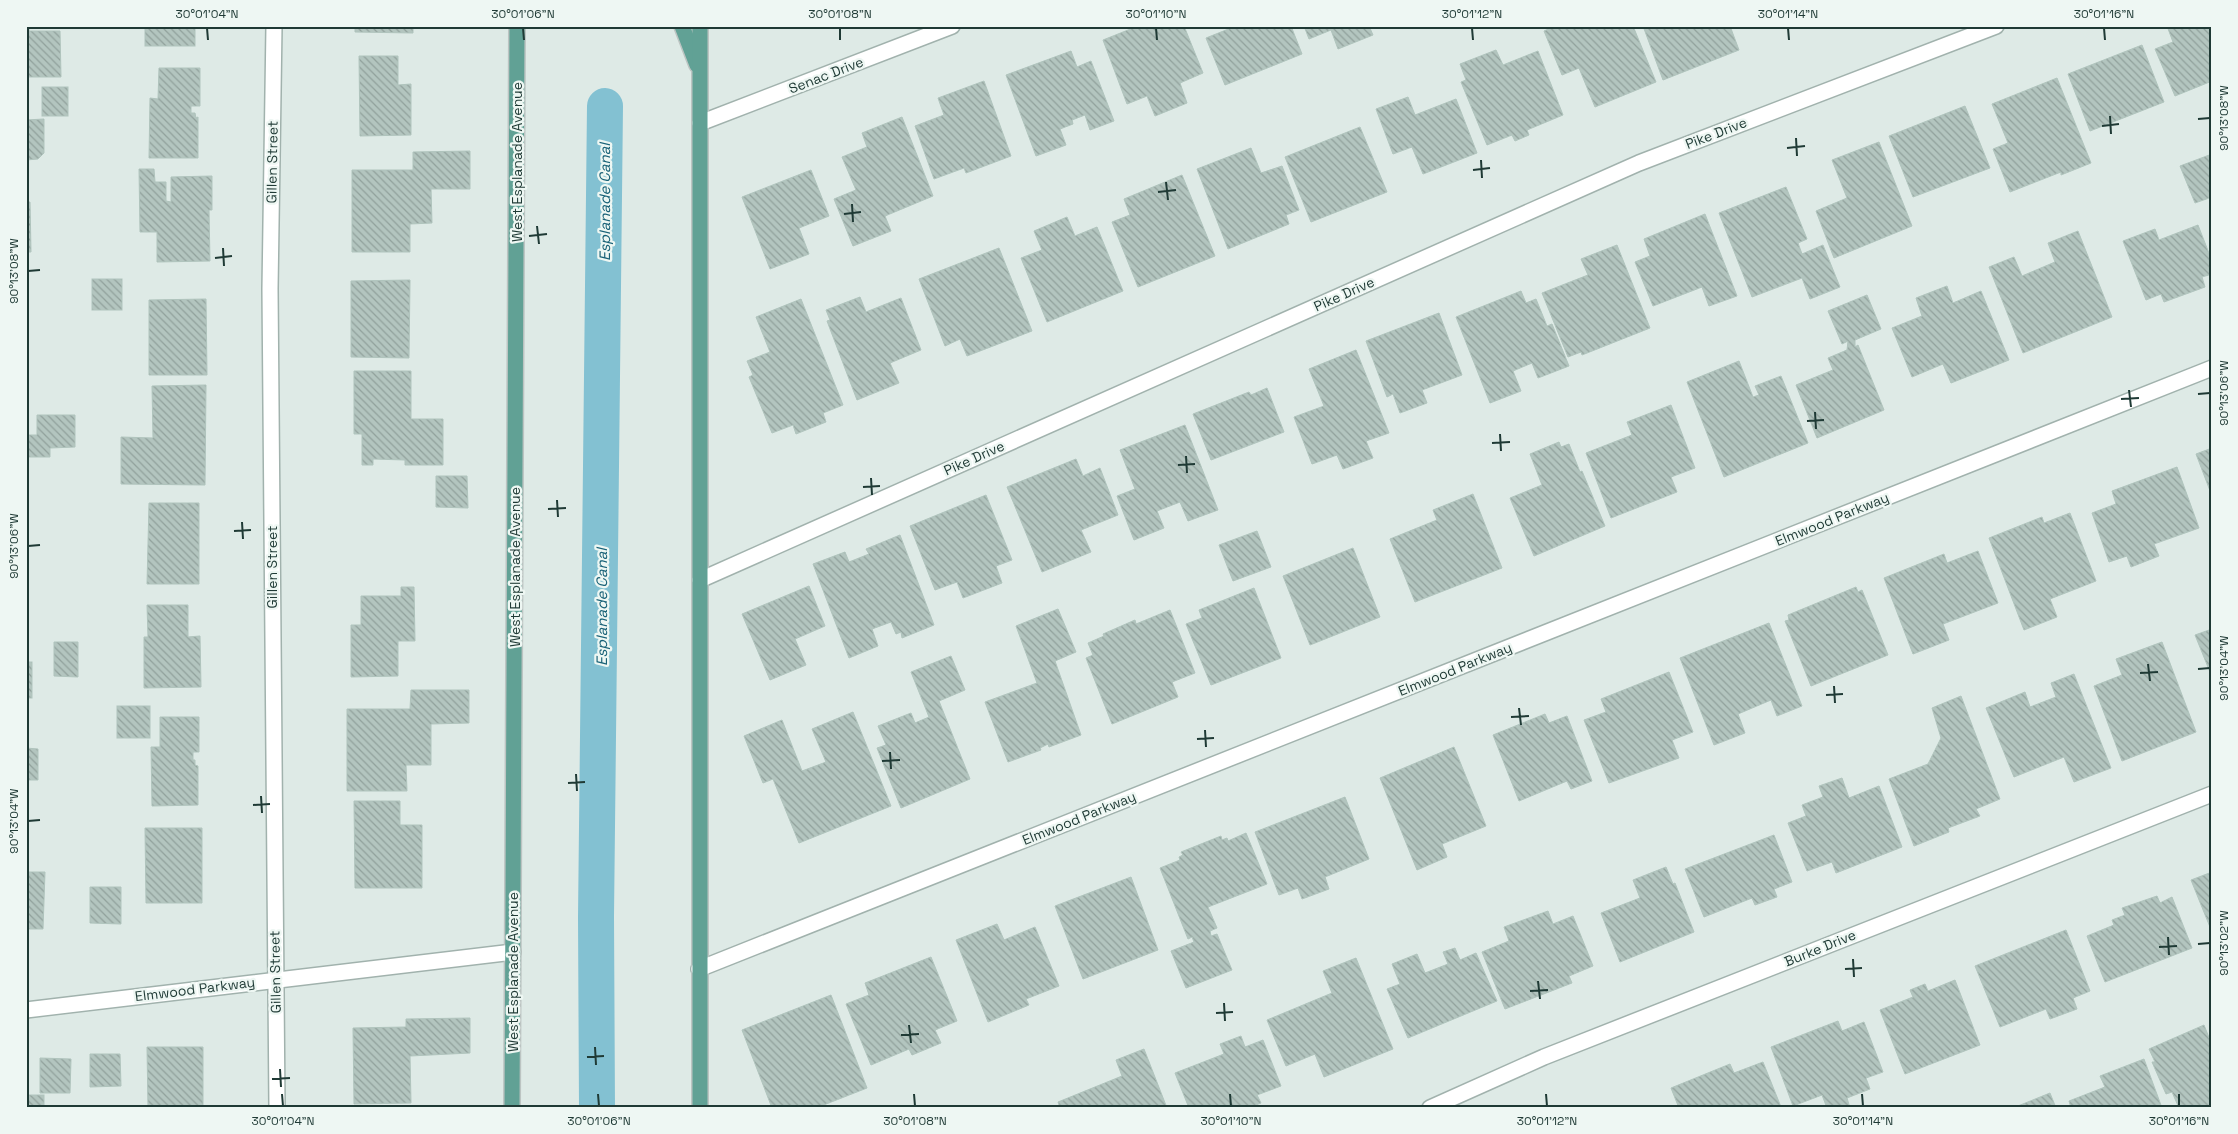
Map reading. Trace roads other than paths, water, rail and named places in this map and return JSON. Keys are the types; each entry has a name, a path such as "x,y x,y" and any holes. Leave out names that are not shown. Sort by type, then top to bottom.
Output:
{"main road":[{"name":"West Esplanade Avenue","path":"512,1108 517,26"},
{"path":"682,26 700,74"},
{"path":"700,26 700,1108"}],"street":[{"name":"Gillen Street","path":"274,26 270,289 277,1108"},
{"name":"Senac Drive","path":"700,122 952,26"},
{"name":"Pike Drive","path":"700,580 1639,163 1996,26"},
{"name":"Elmwood Parkway","path":"699,969 2212,368"},
{"name":"Burke Drive","path":"1430,1108 1544,1057 2212,794"},
{"name":"Elmwood Parkway","path":"26,1010 513,952"}],"waterway":[{"name":"Esplanade Canal","path":"597,1108 596,917 605,106"}]}
